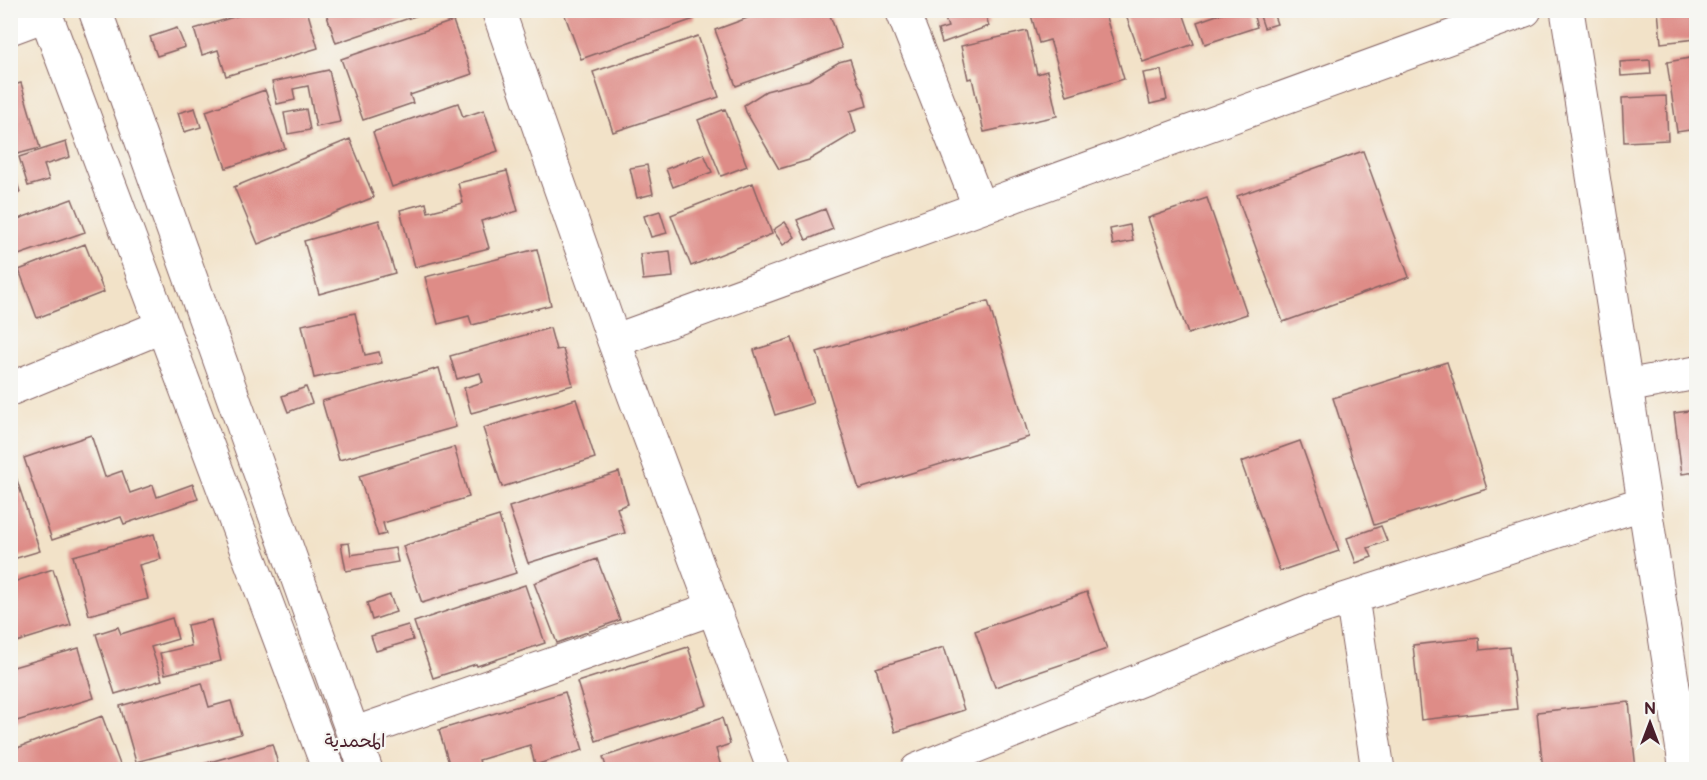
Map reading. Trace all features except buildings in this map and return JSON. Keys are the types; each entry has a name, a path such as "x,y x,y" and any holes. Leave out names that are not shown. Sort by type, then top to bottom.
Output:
{"street":[{"path":"95,10 366,770"},
{"path":"498,10 614,341 774,770"},
{"path":"902,10 980,208"},
{"path":"614,341 1525,10"},
{"path":"1567,10 1686,770"},
{"path":"10,28 44,13 329,770"},
{"path":"10,389 163,326"},
{"path":"1626,386 1696,373"},
{"path":"917,770 1313,610 1644,503"},
{"path":"1352,598 1378,770"},
{"path":"353,734 714,608"}],"district":[{"name":"المحمدية","path":"355,741"}]}
